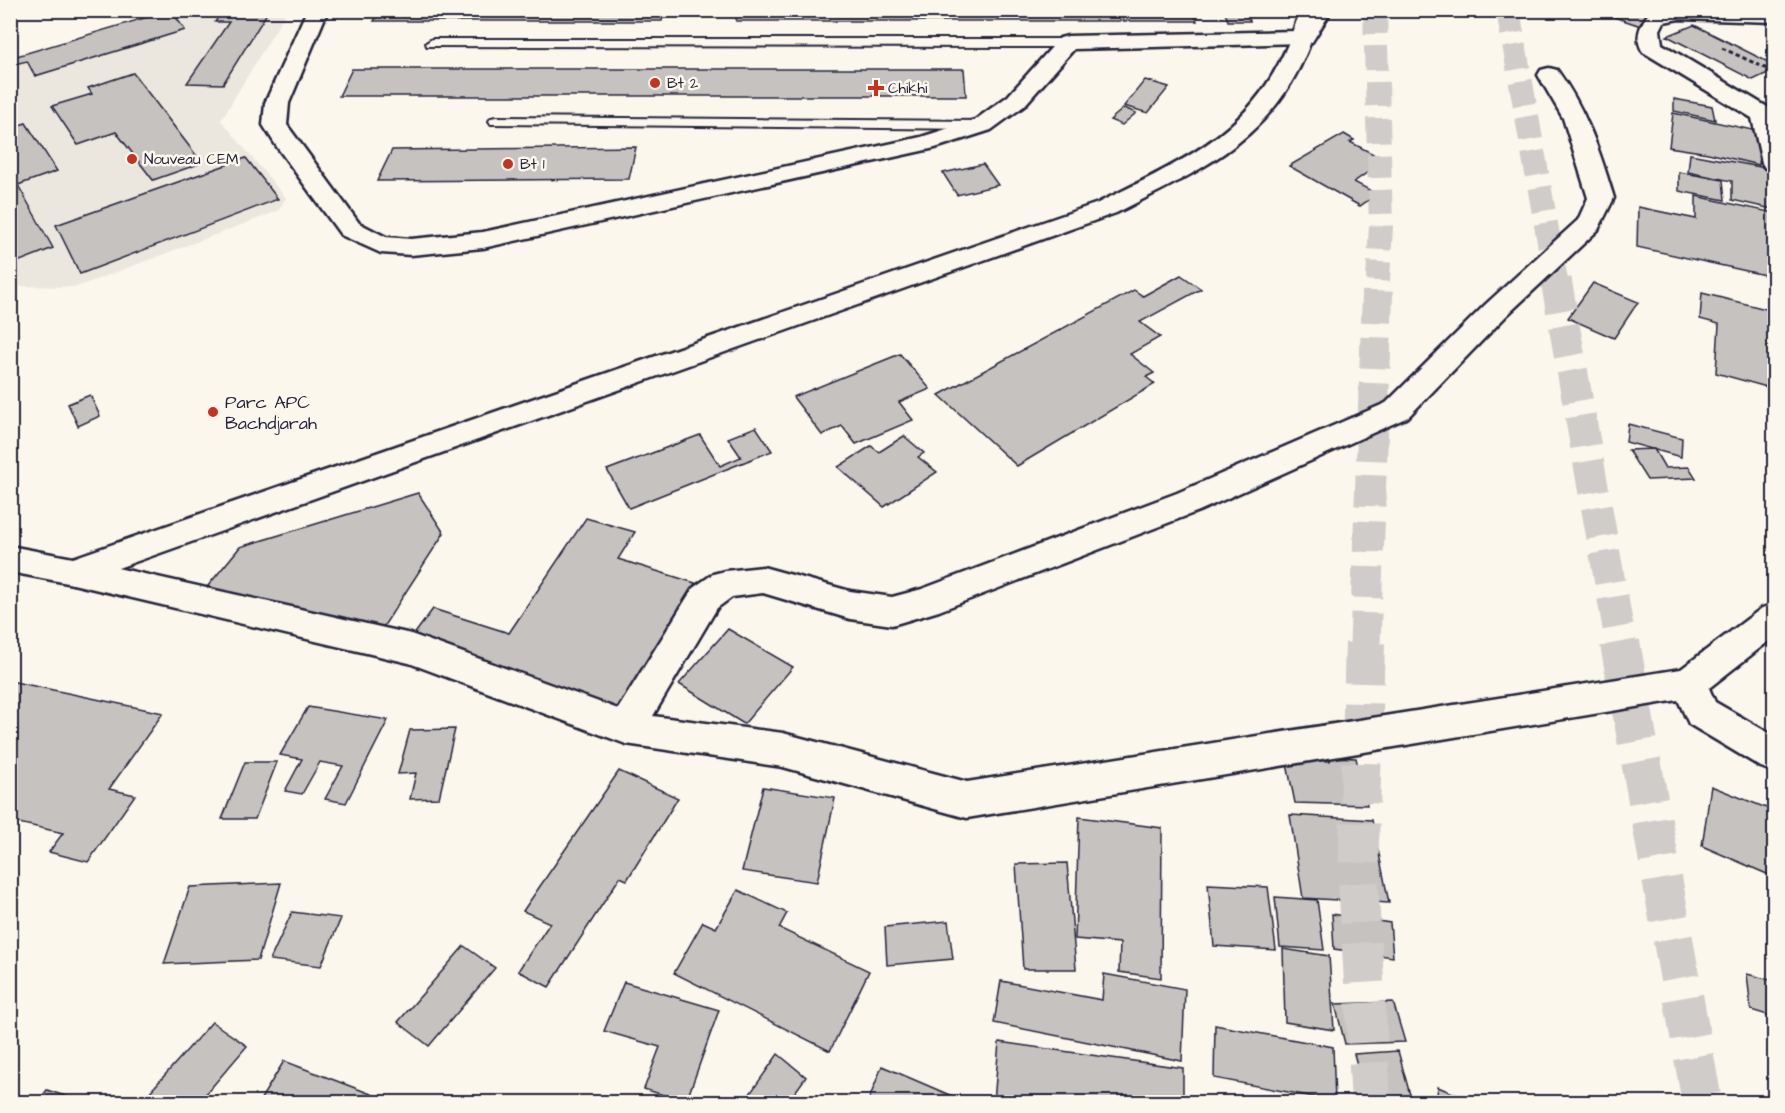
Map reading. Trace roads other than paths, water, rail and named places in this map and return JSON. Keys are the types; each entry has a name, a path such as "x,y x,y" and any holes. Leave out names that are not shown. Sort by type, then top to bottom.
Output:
{"street":[{"path":"318,10 276,103 275,125 350,230 381,245 411,247 483,240 927,142 983,125 1016,101 1068,43 1307,24"},
{"path":"73,571 1107,208 1167,178 1232,137 1268,102 1307,24 1322,10"},
{"path":"1774,16 1679,13 1656,17 1649,30 1651,47 1769,118 1774,163"},
{"path":"626,728 705,598 725,584 763,580 850,605 892,610 927,601 1188,502 1397,410 1496,310 1589,224 1601,198 1588,151 1567,102 1549,75"},
{"path":"10,559 73,571 411,649 626,728 783,750 967,800 1689,683 1774,618"},
{"path":"1689,683 1702,713 1774,755"}],"lane":[{"path":"432,43 1068,43"},
{"path":"496,121 983,125"}],"tunnel":[{"path":"1375,10 1381,226 1378,281"},
{"path":"1508,10 1556,281"},
{"path":"1365,644 1378,280"},
{"path":"1556,280 1621,644"},
{"path":"1365,643 1358,879 1371,1102"},
{"path":"1620,643 1702,1102"}],"place":[{"name":"Bt 2","path":"655,83"},
{"name":"Chikhi","path":"876,88"},
{"name":"Nouveau CEM","path":"132,159"},
{"name":"Bt 1","path":"508,164"},
{"name":"Parc APC Bachdjarah","path":"213,412"}]}
